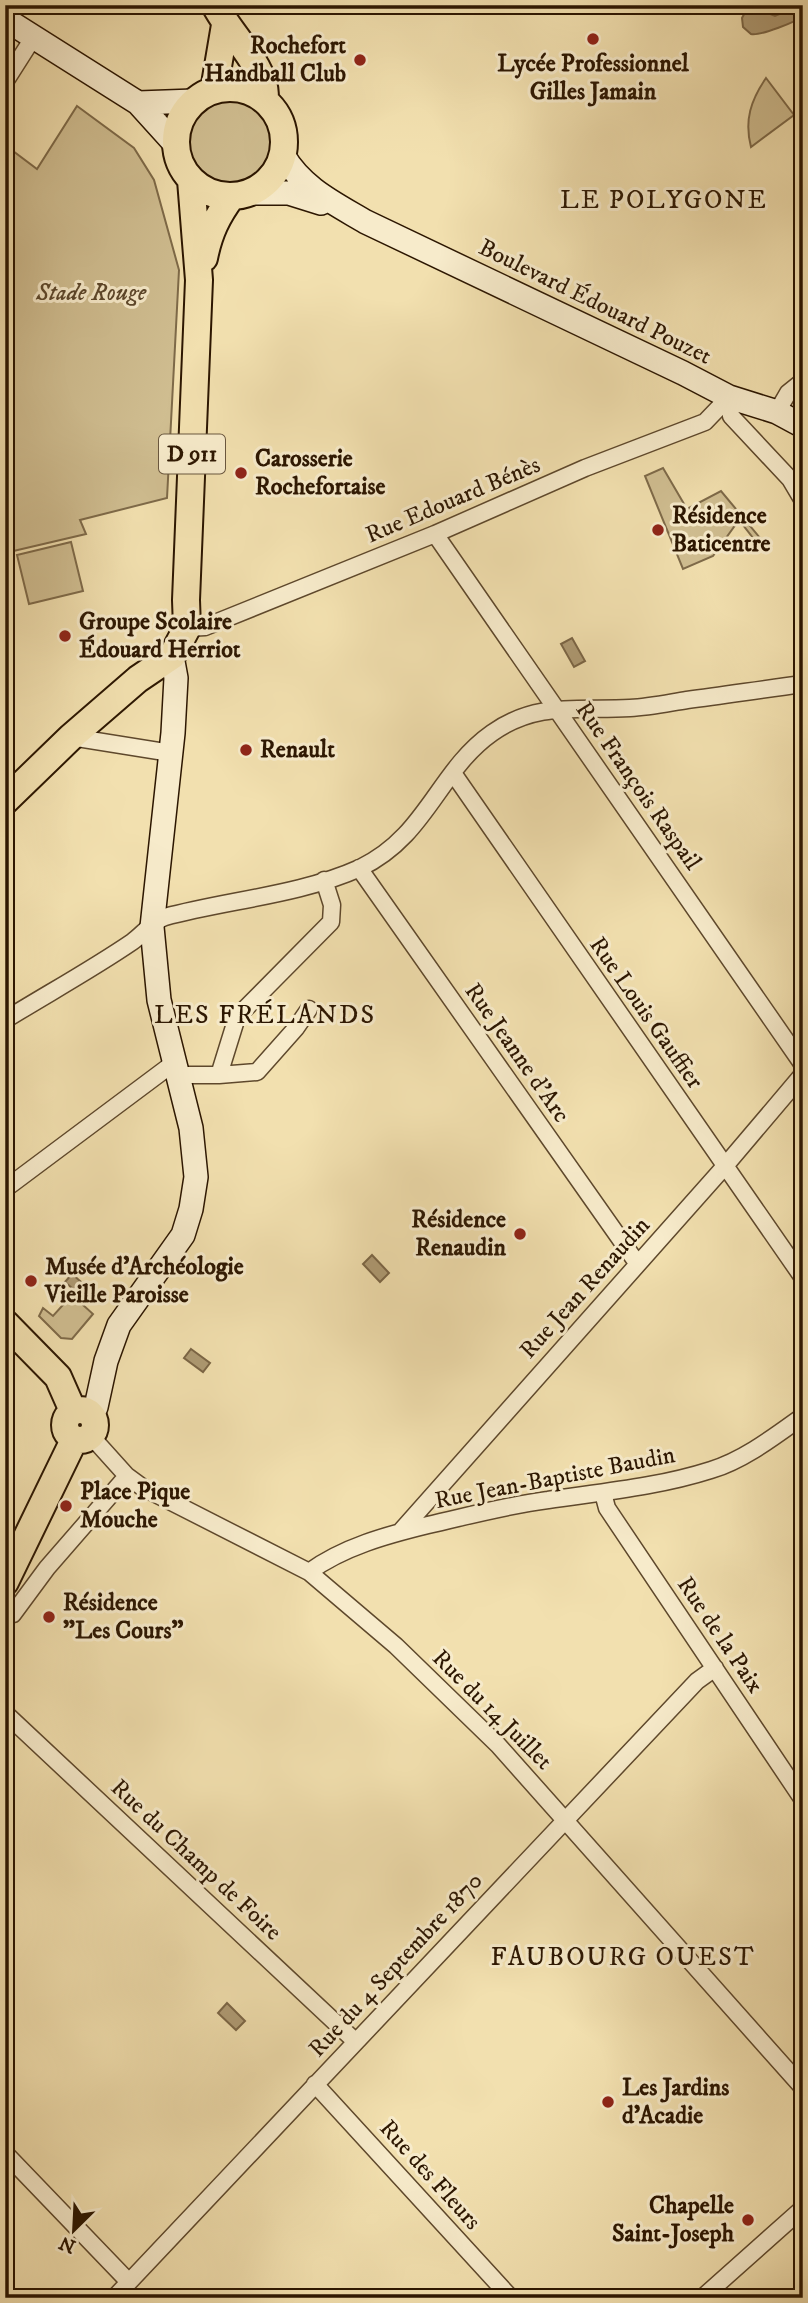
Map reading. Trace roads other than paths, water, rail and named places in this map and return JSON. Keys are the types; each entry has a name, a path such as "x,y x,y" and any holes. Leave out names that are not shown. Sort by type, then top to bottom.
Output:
{"main road":[{"path":"204,96 220,15"},
{"path":"220,15 242,45 263,82 265,100"},
{"path":"232,88 250,91 265,100 275,110 285,133 284,155 275,174 259,188 241,195 210,192 191,180 178,158 176,145 177,129 184,114 204,96 232,88"},
{"name":"D 911","path":"172,656 187,628 199,280 191,180"},
{"name":"D 911","path":"199,280 209,235 216,218 241,195"},
{"path":"5,801 71,737 138,678 172,656"},
{"path":"5,1323 58,1377 79,1427 5,1582"},
{"path":"5,1559 53,1454 79,1427"}],"street":[{"path":"5,19 138,103 176,145"},
{"path":"5,82 33,38"},
{"path":"138,103 204,96"},
{"name":"Boulevard Édouard Pouzet","path":"284,155 298,177 366,222"},
{"name":"Boulevard Édouard Pouzet","path":"241,195 289,193 318,202 366,222 729,397 777,412 803,426"},
{"path":"777,412 788,393 803,381"},
{"path":"729,397 731,416 790,479 803,501"},
{"name":"Rue Edouard Bénès","path":"187,628 205,627 435,534 585,468 705,422 729,397"},
{"name":"Rue François Raspail","path":"435,534 803,1065"},
{"path":"79,1427 96,1408 106,1361 119,1325 183,1235 197,1177 191,1128 159,1000 152,927 171,753 176,678 172,656"},
{"path":"5,1020 131,942 162,918 324,880 359,868 385,854 405,837 471,751 492,733 523,717 557,708 631,708 803,684"},
{"path":"71,737 171,753"},
{"name":"Rue Louis Gauffier","path":"453,773 803,1279"},
{"name":"Rue Jeanne d'Arc","path":"359,868 637,1264"},
{"path":"219,1074 237,1017 331,922 332,905 324,880"},
{"path":"5,1189 176,1069 219,1074 257,1072 309,1009"},
{"name":"Rue Jean Renaudin","path":"400,1532 725,1166 803,1074"},
{"name":"Rue Jean-Baptiste Baudin","path":"309,1572 330,1557 400,1532 546,1500 603,1493 711,1471 800,1425"},
{"name":"Rue du 14 Juillet","path":"79,1427 127,1476 309,1572 396,1646 498,1745 803,2088"},
{"path":"5,1614 13,1614 47,1567 127,1476"},
{"name":"Rue de la Paix","path":"603,1493 607,1508 803,1800"},
{"name":"Rue du 4 Septembre 1870","path":"114,2298 565,1819 697,1681 715,1668"},
{"name":"Rue du Champ de Foire","path":"5,1713 355,2041"},
{"name":"Rue des Fleurs","path":"315,2084 511,2298"},
{"path":"5,2153 129,2282"},
{"path":"702,2298 803,2208"}],"place":[{"name":"Lycée Professionnel Gilles Jamain","path":"593,39"},
{"name":"Rochefort Handball Club","path":"360,60"},
{"name":"Carosserie Rochefortaise","path":"241,473"},
{"name":"Résidence Baticentre","path":"658,530"},
{"name":"Groupe Scolaire Édouard Herriot","path":"65,636"},
{"name":"Renault","path":"246,750"},
{"name":"Résidence Renaudin","path":"520,1234"},
{"name":"Musée d'Archéologie Vieille Paroisse","path":"31,1281"},
{"name":"Place Pique Mouche","path":"66,1506"},
{"name":"Résidence \"Les Cours\"","path":"49,1617"},
{"name":"Les Jardins d'Acadie","path":"608,2102"},
{"name":"Chapelle Saint-Joseph","path":"748,2220"}],"district":[{"name":"LE POLYGONE","path":"664,200"},
{"name":"LES FRÉLANDS","path":"265,1015"},
{"name":"FAUBOURG OUEST","path":"623,1957"}],"park label":[{"name":"Stade Rouge","path":"91,293"}]}
